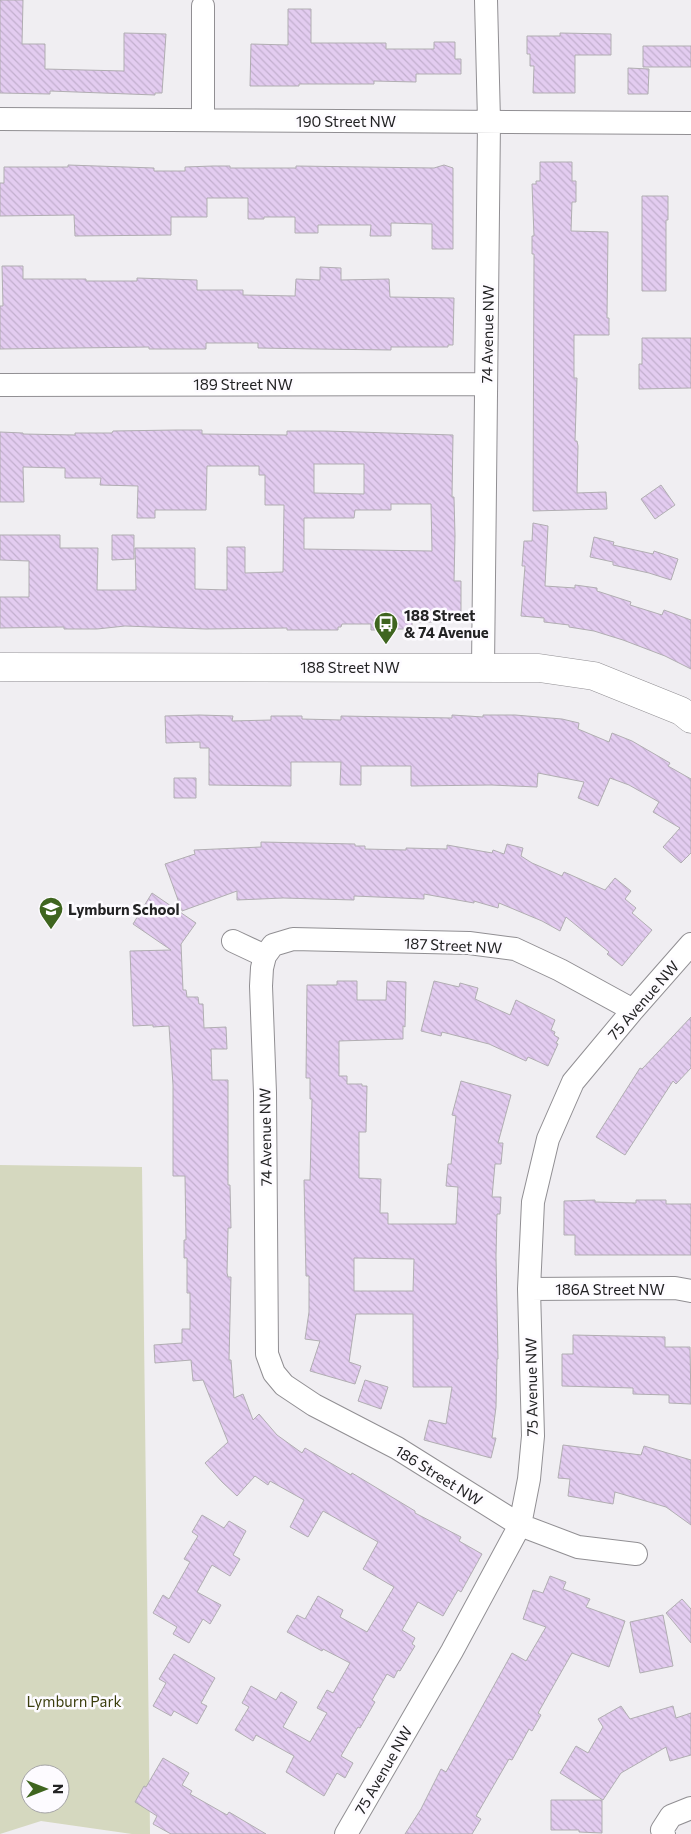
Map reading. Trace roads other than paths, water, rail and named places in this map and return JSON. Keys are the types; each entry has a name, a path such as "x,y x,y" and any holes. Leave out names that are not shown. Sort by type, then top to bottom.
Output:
{"street":[{"name":"74 Avenue NW","path":"483,668 489,121 486,0"},
{"path":"203,6 203,120"},
{"name":"190 Street NW","path":"0,119 691,123"},
{"name":"189 Street NW","path":"0,385 486,384"},
{"name":"188 Street NW","path":"0,666 539,668 594,676 681,711 691,719"},
{"name":"187 Street NW","path":"265,956 273,945 293,939 469,944 514,949 560,970 633,1010"},
{"path":"233,941 265,956"},
{"name":"75 Avenue NW","path":"346,1834 452,1651 520,1525 529,1479 533,1436 529,1289 533,1202 548,1139 573,1082 691,944"},
{"name":"74 Avenue NW","path":"265,956 262,968 262,986 265,1093 267,1354"},
{"name":"186A Street NW","path":"529,1289 674,1288 691,1291"},
{"name":"186 Street NW","path":"267,1354 274,1373 284,1385 314,1405 397,1448 520,1525 578,1547 636,1554"},
{"path":"663,1832 671,1816 691,1808"}],"place":[{"name":"188 Street & 74 Avenue","path":"386,645"},
{"name":"Lymburn School","path":"51,930"}],"park label":[{"name":"Lymburn Park","path":"74,1701"}]}
